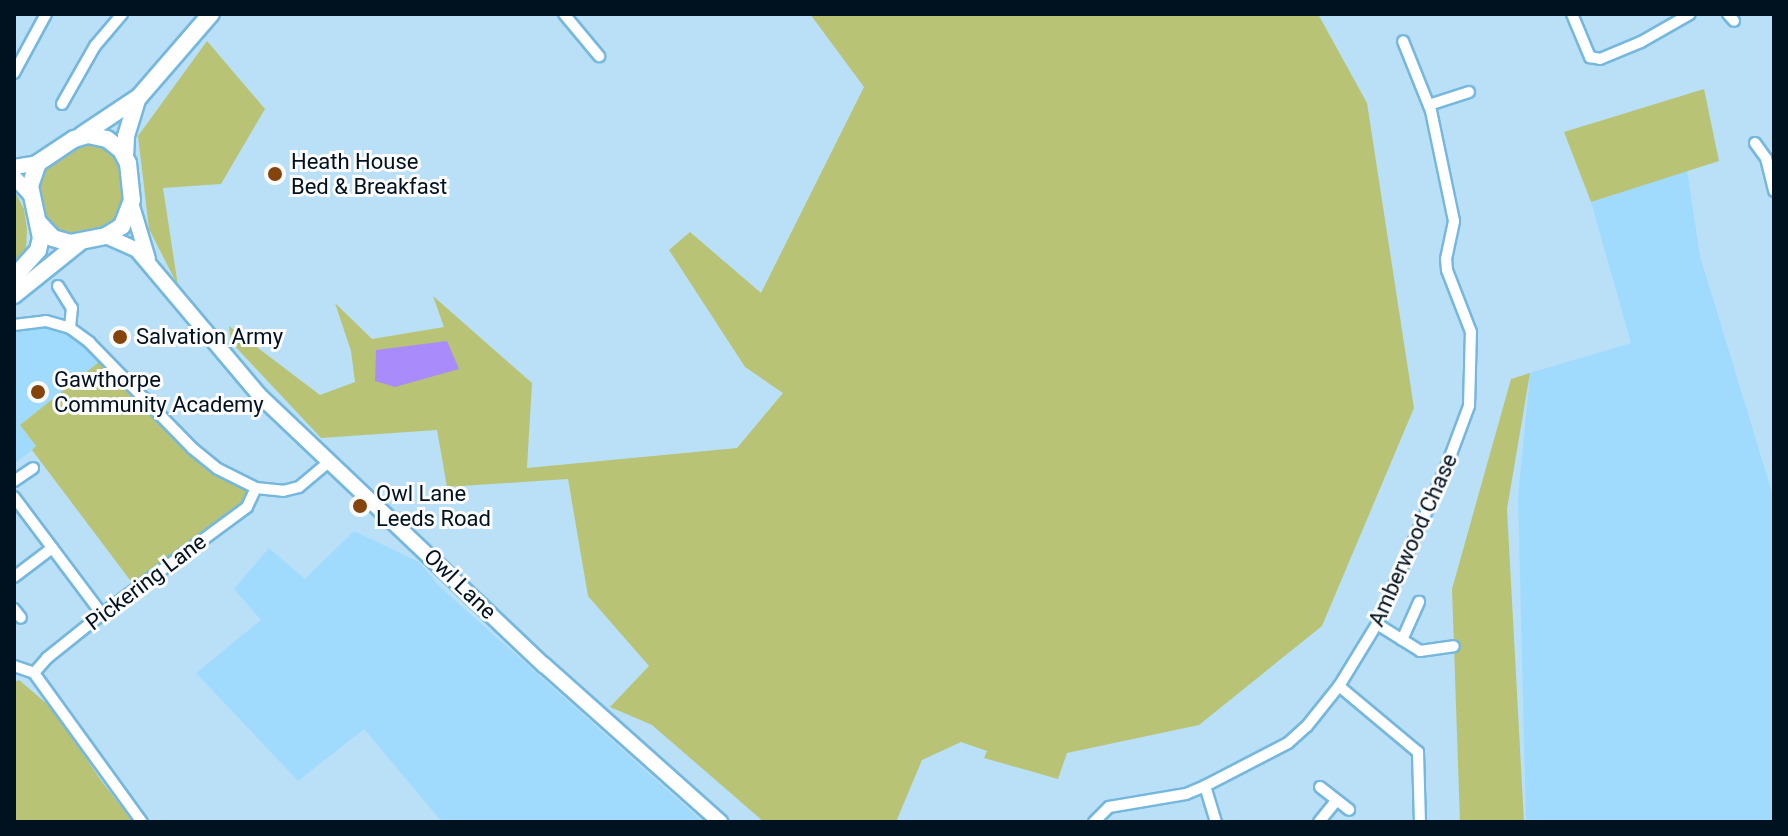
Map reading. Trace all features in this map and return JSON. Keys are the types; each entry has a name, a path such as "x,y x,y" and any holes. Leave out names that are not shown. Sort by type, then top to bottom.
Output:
{"highway":[{"path":"14,277 38,250 39,223 31,195 31,178 38,163 139,97 211,14"},
{"path":"39,223 53,238 81,242 106,236 122,226 132,206 125,157 126,136 139,97"},
{"path":"79,137 107,139 125,157"},
{"path":"14,295 81,242"}],"main road":[{"path":"14,167 38,163"},
{"path":"14,177 31,195"},
{"name":"Owl Lane","path":"132,206 149,262"},
{"name":"Owl Lane","path":"106,236 130,246 149,262 259,395 544,665 720,822"}],"street":[{"path":"14,73 46,14"},
{"path":"62,104 95,46 122,14"},
{"path":"564,14 595,42 599,56"},
{"path":"1572,14 1590,57 1600,59 1641,42 1690,14"},
{"name":"Amberwood Chase","path":"1094,822 1109,807 1186,794 1205,786 1288,743 1307,726 1339,686 1377,624 1447,465 1471,395 1471,332 1447,270 1446,259 1454,221 1429,105 1403,41"},
{"path":"1429,105 1469,92"},
{"path":"1755,143 1766,158 1774,191"},
{"path":"58,286 72,308 70,328"},
{"path":"14,325 46,321 70,328 89,342 192,448 218,469 256,488 283,491 299,487 330,461"},
{"path":"14,481 33,468"},
{"name":"Pickering Lane","path":"34,673 47,658 102,614 247,507 256,488"},
{"path":"14,497 102,614"},
{"path":"14,577 52,548"},
{"path":"1402,640 1419,602"},
{"path":"1377,624 1420,651 1454,646"},
{"path":"14,666 34,673 142,822"},
{"path":"1339,686 1418,752 1420,822"},
{"path":"1205,786 1216,822"},
{"path":"1320,787 1349,810"},
{"path":"1319,822 1336,801"}],"shaded area":[{"path":"1687,170 1700,256 1774,499 1774,822 1526,822 1518,497 1530,373 1631,343 1591,202"},
{"name":"Gawthorpe Community Academy","path":"28,321 70,328 104,358 20,425 36,447 14,464 14,325"},
{"path":"447,341 459,369 395,387 375,381 376,350"},
{"path":"354,531 419,562 438,585 703,822 442,822 364,729 298,781 196,673 261,620 234,589 269,548 305,579"}],"green space":[{"path":"810,14 1318,14 1367,103 1414,408 1322,626 1199,725 1067,753 1058,779 984,758 987,751 961,742 922,760 896,822 764,822 652,725 610,707 649,666 588,596 568,479 447,487 437,430 321,438 231,342 229,326 320,395 355,382 351,351 335,303 372,339 444,327 433,296 532,383 527,468 737,448 783,393 745,367 669,250 690,232 761,293 864,87"},
{"path":"207,41 265,109 221,184 163,188 178,286 149,229 138,136"},
{"path":"1704,89 1719,161 1591,202 1564,132"},
{"path":"88,135 128,163 122,226 53,238 30,186 56,150"},
{"path":"14,190 24,209 27,229 26,251 15,261"},
{"path":"104,358 192,448 256,488 247,507 136,588 32,450 36,446 20,425"},
{"path":"1530,373 1507,509 1524,822 1460,822 1452,589 1511,379"},
{"path":"19,680 53,709 133,822 14,822 14,682"}],"place":[{"name":"Heath House Bed & Breakfast","path":"275,174"},
{"name":"Salvation Army","path":"120,337"},
{"name":"Gawthorpe Community Academy","path":"38,392"},
{"name":"Owl Lane Leeds Road","path":"360,506"}]}
